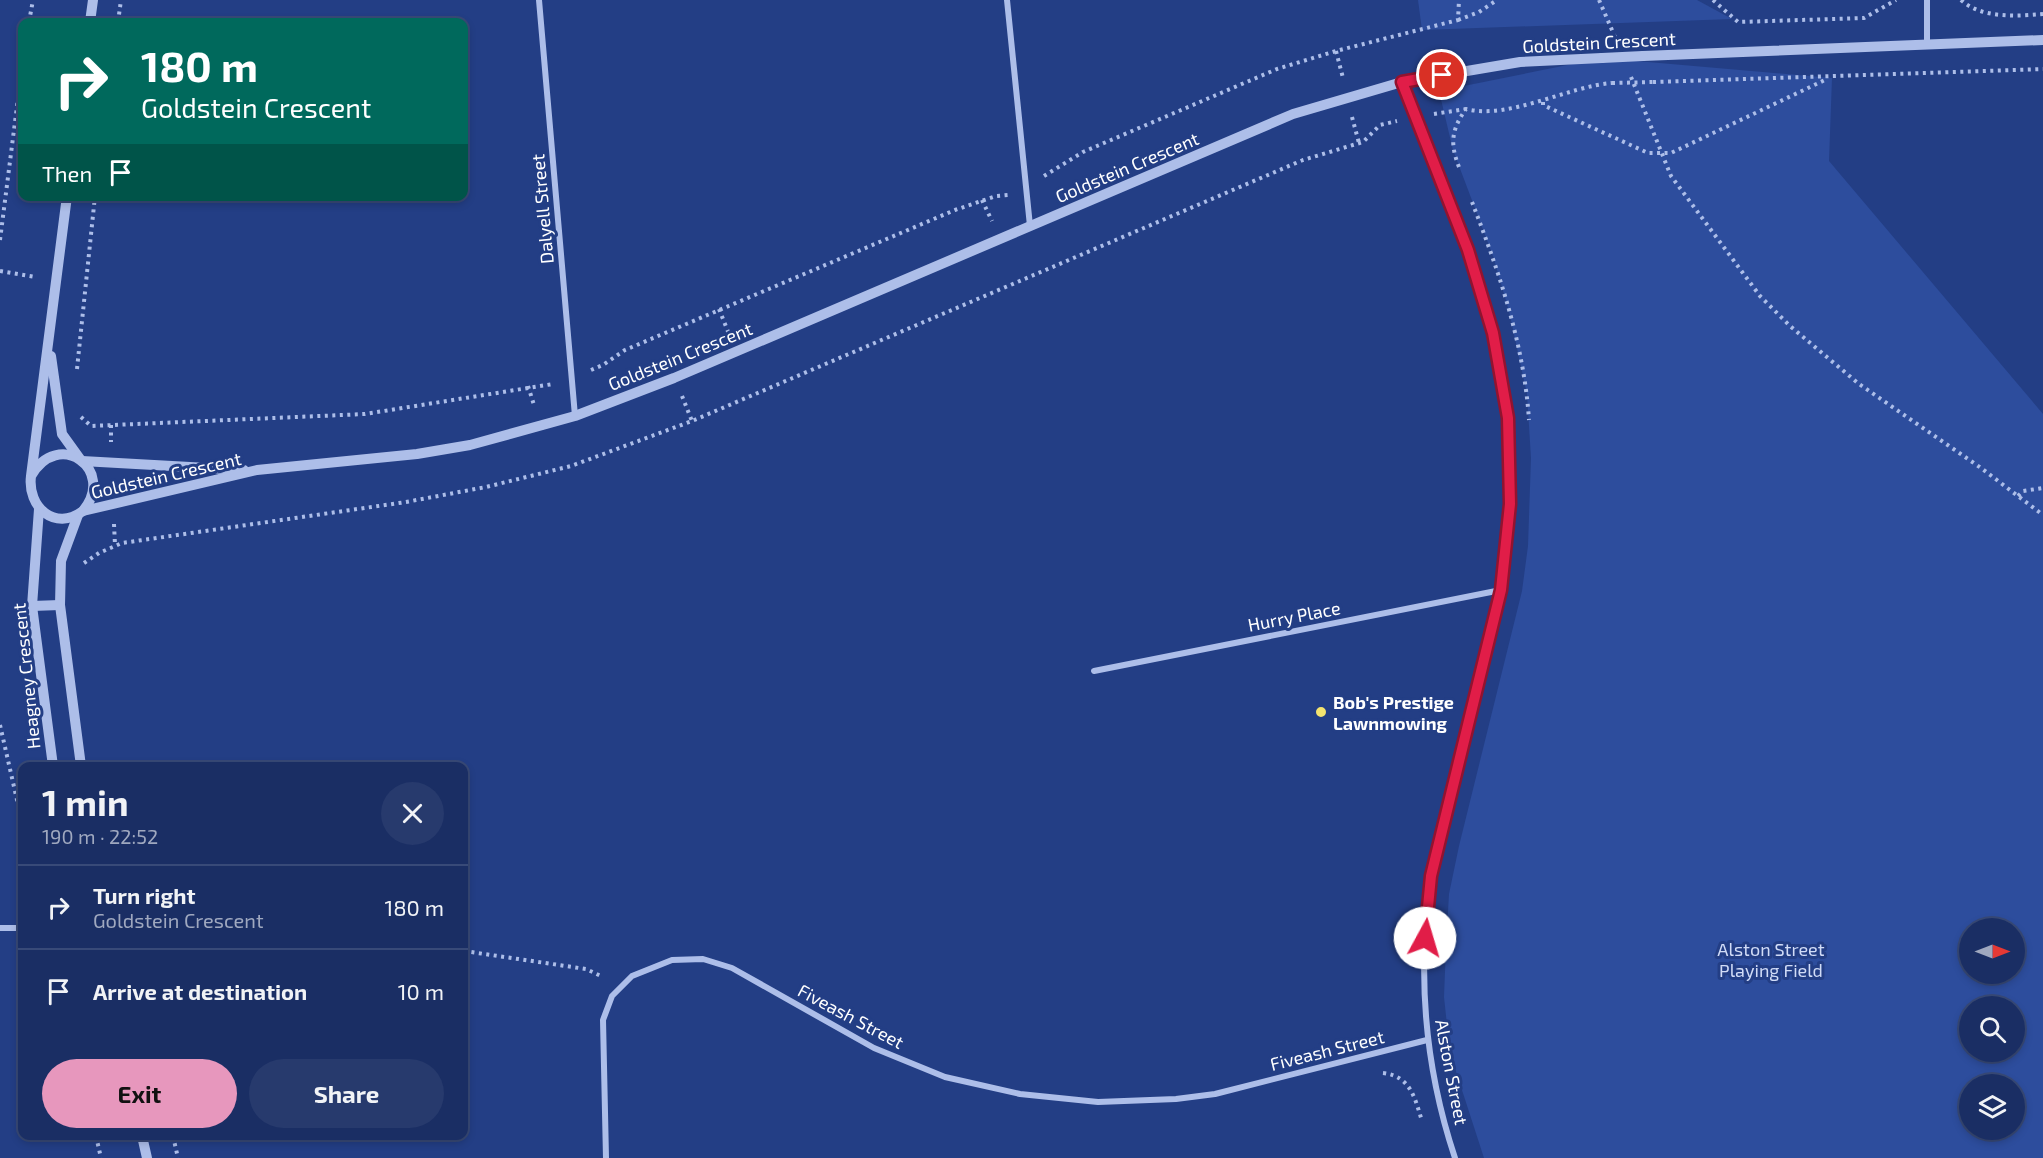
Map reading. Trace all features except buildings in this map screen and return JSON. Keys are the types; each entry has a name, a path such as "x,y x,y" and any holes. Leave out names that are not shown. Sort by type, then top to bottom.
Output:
{"street":[{"path":"91,18 93,0"},
{"name":"Dalyell Street","path":"539,0 574,416"},
{"path":"1007,0 1030,226"},
{"path":"1927,0 1927,45"},
{"name":"Goldstein Crescent","path":"81,513 256,470 417,454 470,445 574,416 675,378 1293,114 1402,82 1521,62 2043,40"},
{"name":"Alston Street","path":"1402,82 1468,250 1493,333 1508,418 1510,504 1501,590 1431,876 1423,958 1427,1040 1455,1158"},
{"path":"66,201 31,476 31,494 39,509 46,515 62,519 81,513"},
{"path":"49,341 63,434 94,480 90,502 81,513 61,561 60,605 80,762"},
{"path":"31,476 46,458 57,454 81,460"},
{"name":"Goldstein Crescent","path":"81,460 256,470"},
{"name":"Heagney Crescent","path":"39,509 32,606 52,762"},
{"name":"Hurry Place","path":"1094,671 1501,590"},
{"path":"32,606 60,605"},
{"path":"0,928 18,928"},
{"name":"Fiveash Street","path":"606,1158 603,1020 612,996 632,976 672,960 703,960 732,968 874,1048 945,1077 1020,1094 1098,1102 1176,1099 1215,1094 1427,1040"},
{"path":"143,1140 147,1158"}],"path":[{"path":"30,18 33,0"},
{"path":"119,18 121,0"},
{"path":"1458,0 1458,20"},
{"path":"77,408 91,426 365,414 422,407 522,387 550,385 603,365 624,350 944,214 982,200 1008,195 1083,152 1277,69 1336,51 1458,20 1479,12 1497,0"},
{"path":"1599,0 1618,45"},
{"path":"1713,0 1738,22 1864,18 1896,0"},
{"path":"1961,0 1968,6 1982,11 2012,16 2043,14"},
{"path":"1612,83 2043,69"},
{"path":"1630,74 1671,176 1725,252 1760,296 1790,326 1859,384 1982,468 2043,515"},
{"path":"1543,102 1543,105 1648,153 1662,154 1671,153 1830,77"},
{"path":"0,240 18,98"},
{"path":"75,568 122,543 406,502 486,487 571,466 692,421 1303,160 1363,142 1380,125 1460,108 1466,110"},
{"path":"76,373 94,201"},
{"path":"2018,496 2024,491 2043,488"},
{"path":"0,725 18,804"},
{"path":"468,952 586,969 622,986"},
{"path":"1373,1075 1391,1074 1410,1087 1422,1123"},
{"path":"97,1140 101,1158"},
{"path":"174,1140 178,1158"}],"green space":[{"path":"1418,0 1697,0 1732,19 1422,30"},
{"name":"Alston Street Playing Field","path":"1602,58 1832,78 1829,161 2043,414 2043,1158 1484,1158 1450,1053 1444,997 1449,894 1522,591 1528,546 1531,458 1527,394 1509,311 1493,256 1453,150 1439,91"}],"place":[{"name":"Bob's Prestige Lawnmowing","path":"1321,712"}],"route":[{"path":"1425,938 1431,876 1501,590 1510,504 1508,418 1493,333 1468,250 1402,82 1442,75"}]}
